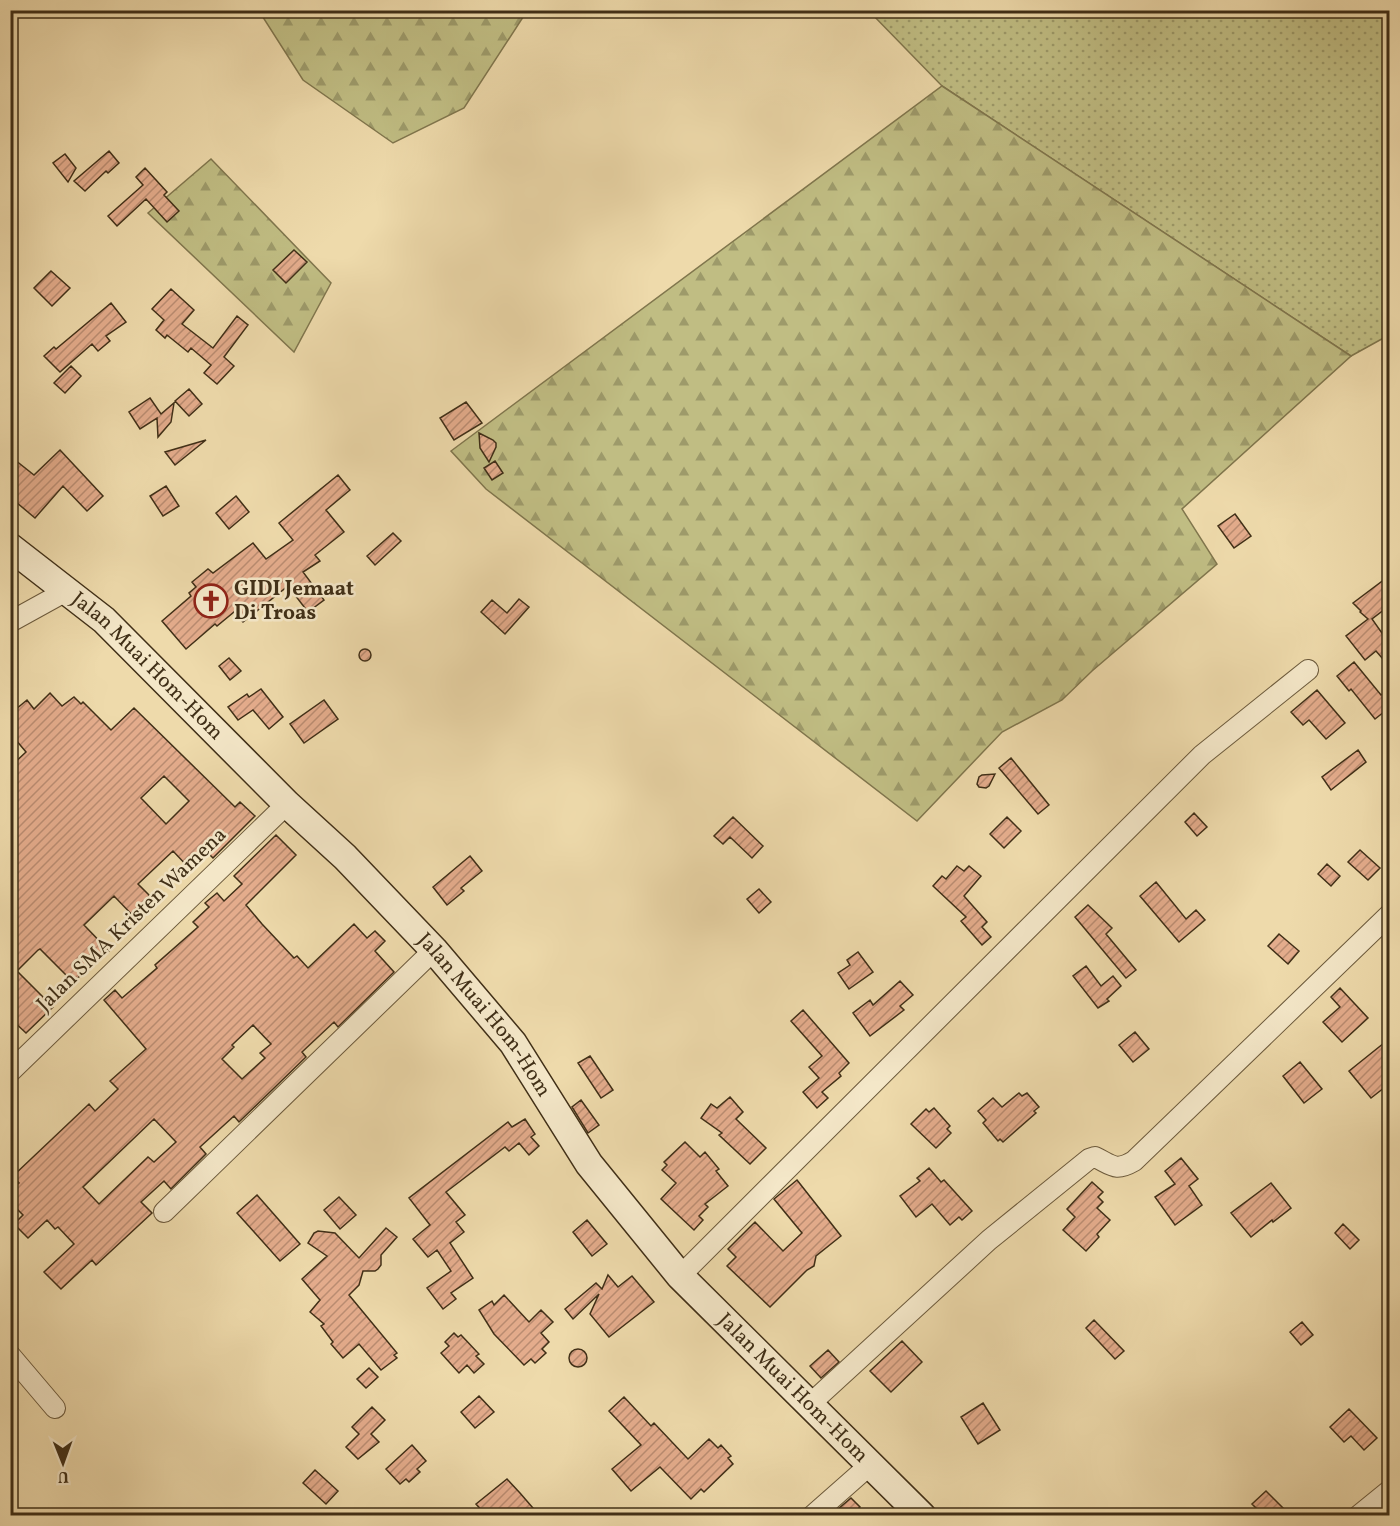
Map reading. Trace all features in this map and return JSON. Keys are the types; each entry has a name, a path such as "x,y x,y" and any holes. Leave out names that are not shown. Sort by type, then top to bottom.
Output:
{"street":[{"name":"Jalan Muai Hom-Hom","path":"10,547 104,620 287,804 345,857 434,950 513,1042 589,1164 680,1276 922,1515"},
{"path":"10,622 68,590"},
{"path":"680,1276 1195,762 1308,670"},
{"name":"Jalan SMA Kristen Wamena","path":"10,1072 287,804"},
{"path":"809,1405 989,1240 1089,1159 1095,1157 1114,1167 1123,1167 1134,1161 1389,914"},
{"path":"164,1212 434,950"},
{"path":"10,1355 55,1408"},
{"path":"812,1515 871,1464"},
{"path":"1358,1515 1389,1490"}],"green space":[{"path":"527,10 464,108 393,143 303,80 259,11"},
{"path":"869,11 1389,11 1389,335 1351,356 942,86"},
{"path":"942,86 1351,356 1182,509 1217,564 1092,671 1062,700 1002,732 917,821 486,489 451,451"},
{"path":"211,159 331,283 294,352 148,213"}],"building":[{"path":"109,151 119,163 108,173 106,171 85,191 74,181"},
{"path":"65,154 76,168 68,182 53,163"},
{"path":"145,168 167,192 164,195 179,211 167,222 146,199 117,226 108,216 143,185 136,177"},
{"path":"294,250 307,262 286,283 273,270"},
{"path":"51,271 70,288 52,306 34,288"},
{"path":"171,289 194,310 182,324 213,348 237,316 248,325 224,357 234,366 217,384 204,373 211,365 191,348 188,352 167,335 165,338 156,330 164,320 152,309"},
{"path":"111,303 126,322 106,336 110,341 98,351 92,344 60,372 44,356 54,347 56,349"},
{"path":"71,366 81,376 65,393 54,383"},
{"path":"189,389 202,404 189,416 175,401"},
{"path":"150,398 161,414 174,403 171,422 158,437 157,418 140,429 129,412"},
{"path":"466,402 482,423 454,440 440,418"},
{"path":"479,433 496,443 489,462 480,448"},
{"path":"206,440 175,465 165,452"},
{"path":"60,450 103,496 87,511 63,486 35,518 10,497 10,456 34,475"},
{"path":"495,461 503,473 492,480 484,468"},
{"path":"338,475 350,490 326,510 344,532 315,555 320,561 303,572 324,600 308,612 288,586 243,622 234,612 217,626 215,624 186,649 162,621 191,596 189,593 196,587 192,582 208,569 213,573 253,543 266,559 293,540 279,523"},
{"path":"166,486 179,506 163,516 150,496"},
{"path":"236,496 249,512 229,529 216,513"},
{"path":"1235,514 1251,536 1234,548 1218,526"},
{"path":"393,533 401,541 375,565 367,556"},
{"path":"1389,576 1389,606 1372,619 1389,643 1389,666 1376,651 1365,660 1346,636 1368,619 1353,603"},
{"path":"519,599 529,607 505,634 481,612 492,600 507,613"},
{"path":"367,649 371,655 367,661 363,661 359,653"},
{"path":"229,658 241,671 230,680 219,666"},
{"path":"1354,662 1381,695 1389,689 1389,708 1375,719 1351,689 1349,691 1337,676"},
{"path":"261,689 283,717 269,729 253,710 238,720 228,707 247,694 249,697"},
{"path":"1317,690 1345,723 1326,739 1309,720 1303,725 1291,712"},
{"path":"50,693 62,706 74,697 81,704 83,702 111,730 134,708 235,807 240,802 255,816 213,858 208,853 190,869 173,851 138,884 157,903 138,921 114,896 84,925 109,951 73,982 40,949 38,950 17,971 53,1007 26,1033 10,1018 10,767 26,752 10,733 10,714 27,700 34,709","holes":["164,776 189,801 166,824 141,798"]},
{"path":"324,700 338,719 304,743 290,724"},
{"path":"1358,750 1366,762 1331,790 1322,777"},
{"path":"1011,758 1049,805 1038,814 999,768"},
{"path":"995,774 989,786 979,787 977,784 979,777"},
{"path":"1194,813 1207,827 1197,836 1185,822"},
{"path":"733,817 763,846 752,858 730,837 723,844 714,836"},
{"path":"1007,817 1021,831 1004,848 990,834"},
{"path":"276,835 296,855 246,905 262,924 294,958 297,956 308,968 354,924 367,938 375,931 385,941 375,951 394,972 338,1027 334,1022 302,1052 306,1057 239,1122 234,1116 200,1147 206,1154 171,1189 164,1181 141,1202 152,1213 96,1265 92,1260 61,1289 44,1272 74,1244 58,1227 55,1229 47,1220 28,1238 14,1224 23,1215 10,1202 10,1191 19,1183 13,1176 89,1104 95,1111 118,1089 110,1081 146,1049 104,1000 115,990 122,998 157,968 155,965 198,927 193,922 209,907 205,903 217,893 224,901 242,884 234,876","holes":["253,1025 271,1044 260,1053 265,1058 242,1079 222,1059 234,1047 232,1045","154,1119 176,1142 154,1162 148,1157 99,1204 83,1187"]},
{"path":"1360,850 1380,868 1368,880 1348,862"},
{"path":"470,856 482,871 461,888 464,891 447,905 433,887"},
{"path":"1327,864 1340,876 1331,886 1318,874"},
{"path":"957,866 964,871 969,866 981,876 964,896 987,922 982,927 991,937 982,945 961,921 966,917 933,886 942,876 946,879"},
{"path":"1156,882 1186,919 1196,910 1205,920 1179,942 1140,896"},
{"path":"759,889 771,902 759,913 747,899"},
{"path":"1088,905 1112,928 1106,934 1136,970 1126,978 1075,917"},
{"path":"1279,934 1299,951 1288,964 1268,946"},
{"path":"858,952 873,972 849,989 838,973 850,965 847,960"},
{"path":"1086,966 1101,986 1113,976 1121,986 1107,999 1109,1001 1098,1008 1073,976"},
{"path":"900,981 913,995 900,1006 904,1010 870,1036 853,1013 870,1000 873,1005"},
{"path":"1340,988 1368,1018 1342,1042 1323,1022 1340,1007 1331,997"},
{"path":"803,1010 849,1063 839,1073 841,1076 822,1092 828,1098 817,1108 803,1092 819,1078 809,1067 822,1056 791,1021"},
{"path":"1135,1032 1149,1049 1133,1062 1119,1045"},
{"path":"1389,1039 1389,1084 1371,1098 1349,1071"},
{"path":"590,1056 613,1090 601,1098 578,1063"},
{"path":"1300,1062 1322,1089 1304,1103 1283,1076"},
{"path":"1019,1093 1022,1096 1027,1093 1039,1107 1034,1111 1036,1113 1003,1142 1000,1139 998,1141 983,1123 986,1120 978,1111 993,1098 1002,1107"},
{"path":"730,1097 743,1112 736,1119 766,1148 750,1164 719,1135 722,1133 701,1118 711,1104 717,1108"},
{"path":"581,1100 599,1125 588,1133 572,1107"},
{"path":"934,1108 950,1126 947,1129 951,1133 936,1148 911,1124 926,1109 929,1112"},
{"path":"525,1119 535,1134 531,1137 539,1146 529,1155 519,1143 509,1151 505,1147 446,1192 465,1215 456,1222 464,1232 450,1243 473,1278 451,1293 456,1299 443,1309 427,1288 451,1271 437,1250 428,1257 413,1239 430,1225 409,1198 508,1122 512,1127"},
{"path":"685,1142 700,1157 705,1152 719,1169 716,1171 728,1186 705,1204 708,1207 699,1216 703,1220 694,1230 661,1199 676,1183 662,1170 667,1165 664,1162"},
{"path":"1181,1158 1198,1179 1189,1186 1202,1205 1175,1225 1155,1197 1175,1184 1165,1171"},
{"path":"929,1168 941,1182 944,1180 972,1211 962,1220 959,1217 950,1225 932,1204 916,1217 900,1196 920,1181 917,1178"},
{"path":"797,1180 841,1236 816,1256 814,1266 807,1270 770,1307 727,1266 736,1257 728,1249 755,1222 783,1251 802,1233 774,1199"},
{"path":"1092,1182 1103,1192 1098,1197 1103,1202 1097,1208 1110,1220 1086,1251 1063,1230 1075,1217 1067,1209"},
{"path":"1271,1183 1291,1208 1251,1237 1231,1213"},
{"path":"257,1195 300,1244 280,1261 237,1213"},
{"path":"339,1197 356,1215 340,1229 324,1210"},
{"path":"587,1220 607,1244 592,1256 573,1232"},
{"path":"1343,1224 1359,1240 1350,1249 1335,1233"},
{"path":"386,1228 397,1237 381,1255 381,1265 378,1269 363,1271 359,1285 349,1295 397,1353 394,1355 397,1358 381,1370 359,1344 343,1358 331,1344 333,1342 321,1326 324,1324 310,1312 320,1300 302,1279 327,1256 308,1243 314,1233 318,1231 335,1233 359,1258"},
{"path":"608,1275 618,1287 632,1276 654,1302 609,1337 590,1314 599,1294 573,1319 565,1309 596,1283 602,1289"},
{"path":"504,1295 529,1322 541,1310 553,1322 541,1333 549,1342 542,1349 546,1353 535,1363 531,1359 524,1365 494,1334 479,1310 492,1301 494,1305"},
{"path":"1094,1320 1124,1351 1115,1359 1086,1328"},
{"path":"1302,1322 1313,1335 1301,1345 1290,1332"},
{"path":"454,1333 458,1337 461,1335 479,1354 476,1356 484,1364 474,1373 467,1365 459,1373 441,1353 449,1346 445,1342"},
{"path":"902,1341 922,1362 891,1392 870,1371"},
{"path":"578,1349 584,1352 587,1358 584,1364 578,1367 572,1364 569,1358 572,1352"},
{"path":"828,1350 839,1362 821,1378 810,1366"},
{"path":"369,1368 378,1377 366,1388 357,1379"},
{"path":"479,1396 494,1412 475,1428 461,1412"},
{"path":"624,1397 651,1426 654,1423 688,1459 709,1439 718,1448 721,1445 731,1456 728,1458 733,1464 704,1492 701,1489 691,1499 660,1467 631,1491 612,1469 641,1445 609,1411"},
{"path":"983,1403 1000,1430 978,1444 961,1417"},
{"path":"372,1407 385,1420 371,1434 379,1442 358,1459 346,1447 359,1434 352,1427"},
{"path":"1349,1409 1377,1438 1364,1450 1351,1436 1344,1442 1330,1427"},
{"path":"412,1445 426,1461 417,1469 420,1472 409,1482 406,1479 400,1484 386,1469"},
{"path":"315,1470 338,1491 326,1504 303,1483"},
{"path":"507,1479 539,1515 486,1515 476,1504"},
{"path":"1266,1491 1283,1508 1275,1515 1263,1515 1252,1504"},
{"path":"851,1498 860,1507 851,1515 831,1515"}],"place":[{"name":"GIDI Jemaat Di Troas","path":"211,601"}]}
